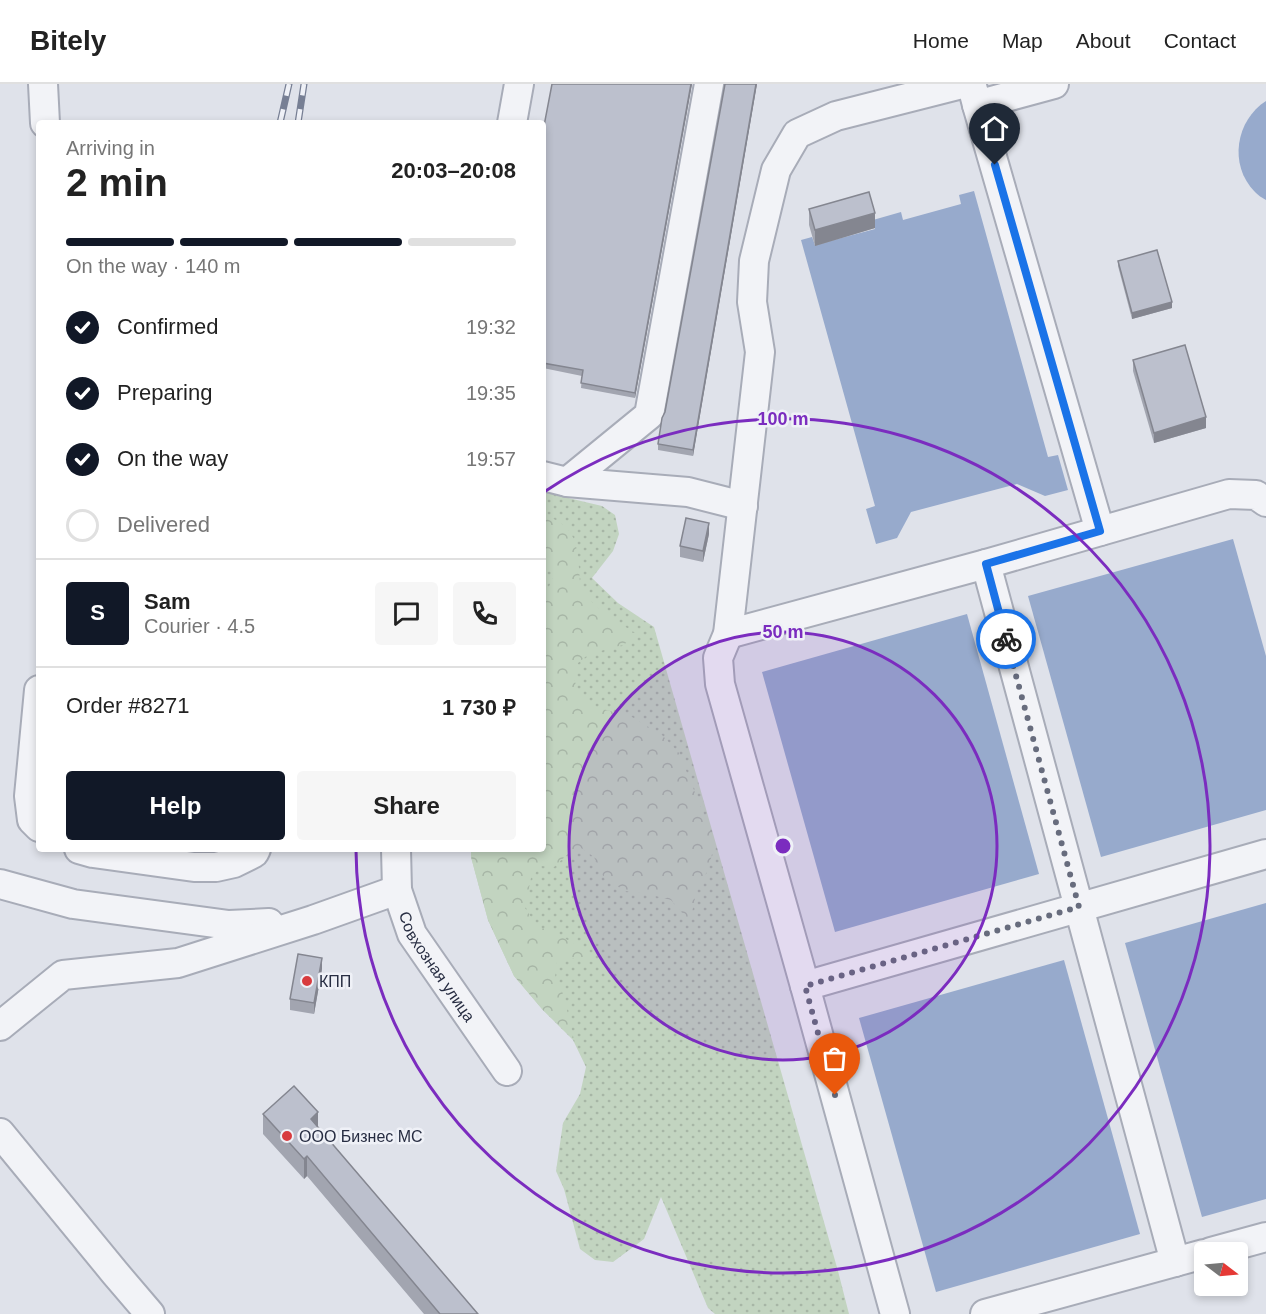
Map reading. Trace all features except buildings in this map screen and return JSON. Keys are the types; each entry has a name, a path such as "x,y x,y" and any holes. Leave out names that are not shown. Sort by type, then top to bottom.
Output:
{"street":[{"path":"43,84 45,120"},
{"path":"513,120 519,84"},
{"path":"555,479 649,415 709,84"},
{"path":"895,1314 720,684 718,658 728,634 760,352 752,302 754,261 776,170 797,134 836,116 970,91 1054,84"},
{"path":"970,91 1100,531"},
{"path":"555,479 688,492 743,506"},
{"path":"728,634 986,564 1229,494 1256,495 1266,502"},
{"path":"986,564 1175,1262"},
{"path":"36,722 29,796 32,820 36,824"},
{"path":"90,852 194,867 216,867 234,863 254,852"},
{"name":"Совхозная улица","path":"396,852 397,890 412,934 507,1071"},
{"path":"805,986 1266,854"},
{"path":"0,884 73,904 229,925 313,920"},
{"path":"0,1026 63,975 178,963 313,920 397,890"},
{"path":"0,1133 150,1314"},
{"path":"1248,1242 1266,1237"},
{"path":"985,1314 1194,1257"}],"green space":[{"path":"546,493 602,506 615,515 619,534 613,551 592,578 618,603 654,627 849,1314 715,1314 708,1308 661,1197 644,1239 613,1262 595,1260 580,1249 564,1189 556,1171 563,1123 580,1094 586,1067 573,1040 514,976 488,920 471,852 546,852"},
{"path":"546,516 561,523 572,534 577,549 580,585 591,602 638,635 623,645 589,654 578,663 574,678 579,696 592,706 632,717 662,735 679,753 715,842 708,870 697,889 690,922 671,900 625,891 604,878 594,857 581,848 569,853 554,867 541,866 531,878 525,908 537,926 575,944 600,963 573,958 557,962 555,977 564,997 574,1040 542,1009 514,976 488,920 471,857 471,852 546,852 546,593 555,574 546,560"}],"water":[{"path":"1266,101 1266,200 1246,181 1241,169 1239,144 1248,119"},
{"path":"974,191 1048,457 1058,455 1068,490 1045,496 1017,484 911,512 897,538 876,544 866,509 875,506 801,240 812,237 815,245 875,229 873,220 901,212 903,220 961,204 959,195"},
{"path":"1233,539 1266,656 1266,810 1101,857 1028,596"},
{"path":"967,614 1039,874 835,932 762,672"},
{"path":"1266,903 1266,1199 1202,1217 1125,943"},
{"path":"1064,960 1140,1234 936,1292 859,1018"}],"railway":[{"path":"281,120 289,84"},
{"path":"298,120 304,84"}],"way so far":[{"path":"835,1095 805,986 1079,907 1006,639"}],"place":[{"name":"КПП","path":"307,981"},
{"name":"ООО Бизнес МС","path":"287,1136"}],"route":[{"path":"995,165 1100,531 986,564 1006,639"}]}
